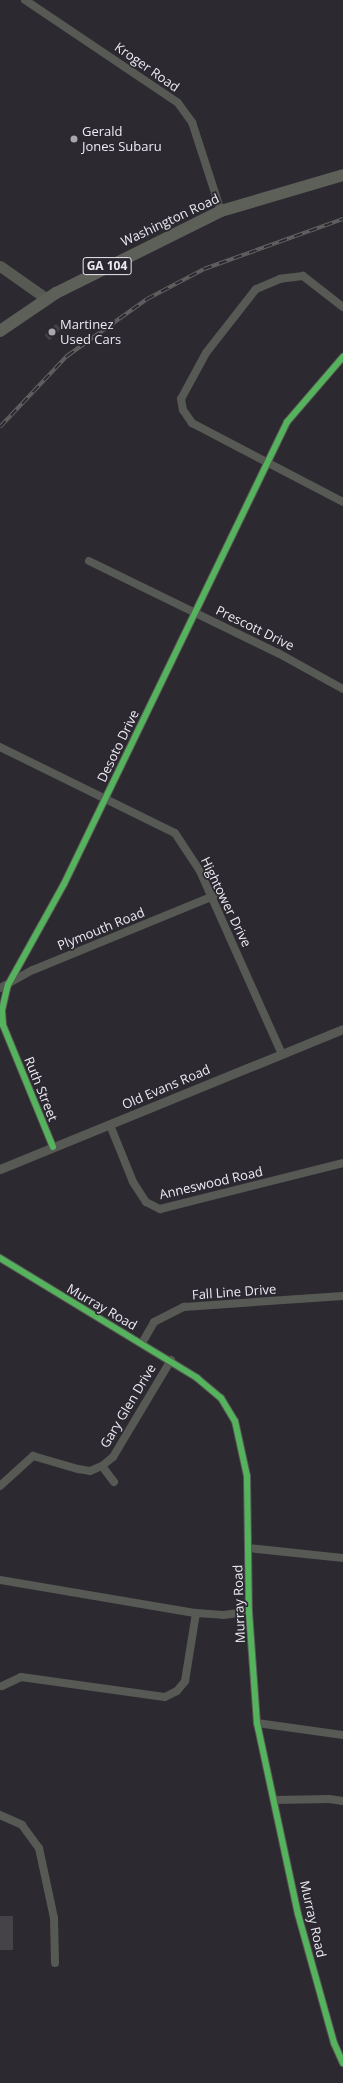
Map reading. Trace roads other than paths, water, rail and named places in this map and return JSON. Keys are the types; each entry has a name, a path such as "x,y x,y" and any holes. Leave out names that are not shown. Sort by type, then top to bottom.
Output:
{"main road":[{"name":"Washington Road","path":"0,331 47,299 142,248 221,211 343,175"},
{"path":"0,266 47,299"}],"street":[{"name":"Kroger Road","path":"25,0 178,103 192,122 221,211"},
{"path":"343,307 303,276 280,279 256,289 230,320 188,384 181,399 183,410 192,423 343,502"},
{"name":"Desoto Drive","path":"9,1040 3,1024 2,1010 4,987 64,884 287,422 343,357"},
{"name":"Prescott Drive","path":"89,561 196,612 305,667 343,690"},
{"name":"Hightower Drive","path":"0,747 174,833 200,871 213,896 281,1052"},
{"name":"Plymouth Road","path":"4,987 33,970 213,896"},
{"name":"Old Evans Road","path":"0,1169 281,1052 343,1029"},
{"name":"Ruth Street","path":"9,1040 52,1147"},
{"name":"Anneswood Road","path":"110,1124 133,1182 146,1202 160,1209 343,1163"},
{"name":"Murray Road","path":"0,1258 171,1360 221,1398 234,1421 247,1476 250,1612 257,1723 275,1800 298,1914 334,2043 343,2063"},
{"name":"Fall Line Drive","path":"142,1343 154,1322 184,1307 343,1296"},
{"name":"Gary Glen Drive","path":"0,1486 33,1456 90,1471 102,1466 112,1457 171,1360"},
{"path":"102,1466 114,1482"},
{"path":"248,1548 343,1558"},
{"path":"0,1580 196,1613 223,1615 250,1612"},
{"path":"2,1686 21,1677 165,1697 176,1691 185,1681 196,1613"},
{"path":"257,1723 343,1735"},
{"path":"275,1800 343,1801"},
{"path":"0,1815 22,1825 39,1848 54,1918 55,1963"}],"railway":[{"path":"0,427 67,356 147,299 204,269 343,219"}],"place":[{"name":"Gerald Jones Subaru","path":"74,139"},
{"name":"Martinez Used Cars","path":"52,332"}]}
